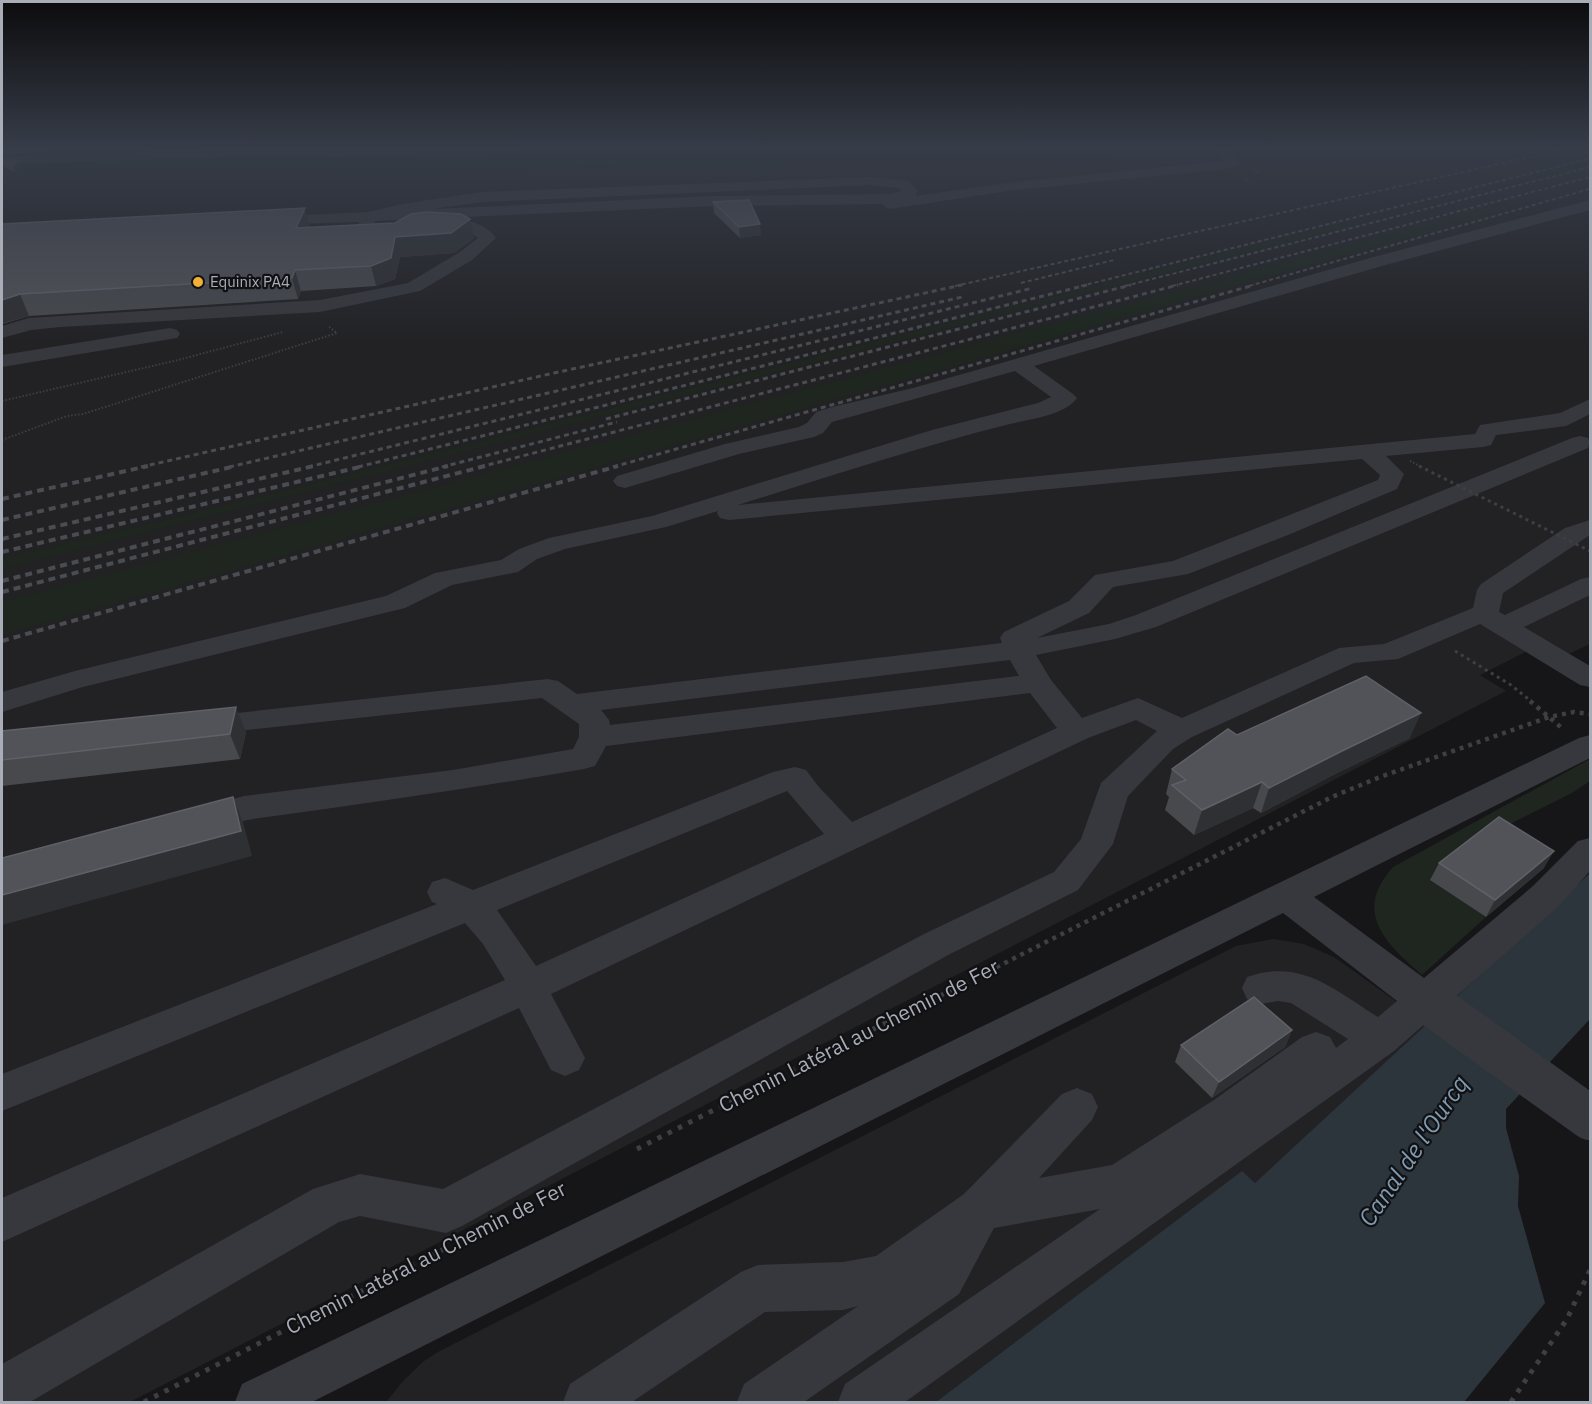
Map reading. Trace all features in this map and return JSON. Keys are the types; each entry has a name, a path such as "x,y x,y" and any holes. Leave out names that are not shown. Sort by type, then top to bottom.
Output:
{"street":[{"path":"368,217 391,212"},
{"path":"249,222 487,212"},
{"path":"625,481 733,449 806,432 815,428 824,417 840,412 1019,365 1376,262 1566,212"},
{"path":"2,332 29,324 50,322 320,306 421,284 481,246 488,238 477,228 447,223 364,233 368,217"},
{"path":"2,361 192,331"},
{"path":"2,702 75,680 395,602 444,579 509,566 528,554 558,543 657,522 940,435 1046,408 1066,398 1019,365"},
{"path":"657,522 822,503 1483,440 1488,430 1566,419 1590,405"},
{"path":"573,704 1018,650 1115,631 1146,621 1580,443"},
{"path":"1077,730 1037,683 1018,650 1014,638 1078,607 1104,581 1179,568 1279,530 1389,484 1392,474 1367,451"},
{"path":"1495,621 1490,590 1574,533 1590,526"},
{"path":"1495,621 1590,585"},
{"path":"2,1391 329,1204 360,1195 446,1211 936,944 1066,881 1096,844 1113,790 1162,742 1181,729 1349,654 1388,653 1474,616 1495,621 1590,678"},
{"path":"595,737 1037,683"},
{"path":"174,826 244,808 453,781 584,758 595,737 594,720 548,688 180,727"},
{"path":"2,1220 528,987 1077,730 1137,708 1181,729"},
{"path":"275,1399 1590,745"},
{"path":"2,1093 457,899 784,780 795,778 806,794 848,839"},
{"path":"863,1402 1380,1039 1546,896 1590,850"},
{"path":"1286,896 1415,993 1590,1118"},
{"path":"457,899 497,938 528,987 566,1058"},
{"path":"1261,988 1278,985 1300,989 1380,1039"},
{"path":"980,1209 1120,1185 1229,1113 1316,1049"},
{"path":"588,1402 758,1288 843,1286 886,1277 980,1209 1077,1107"},
{"path":"762,1402 942,1278 980,1209"}],"path":[{"path":"2,440 67,416 83,414 337,333 324,323"},
{"path":"2,401 202,355 288,330"},
{"path":"1410,461 1590,551"},
{"path":"1479,665 1511,685 1558,724"},
{"name":"Chemin Latéral au Chemin de Fer","path":"631,1152 1332,797 1380,777 1549,717 1574,712 1590,714"},
{"name":"Chemin Latéral au Chemin de Fer","path":"144,1402 451,1245"},
{"path":"1511,1402 1567,1319 1590,1270"}],"shaded area":[{"path":"2,212 1590,212 1590,644 1569,654 1547,641 1480,675 1506,691 130,1402 2,1402"},
{"path":"1390,212 1407,212 2,569 2,559 247,500"},
{"path":"1475,212 1500,212 2,635 2,602"},
{"path":"1590,759 1590,781 1572,793 1490,834 1431,880 1486,917 1422,975 1386,939 1375,913 1375,898 1381,883 1393,867"},
{"path":"1273,939 1304,944 1334,957 1428,1024 1254,1184 1242,1172 936,1402 386,1402 404,1380 424,1361 438,1352 1236,946"}],"water":[{"name":"Canal de l'Ourcq","path":"1590,873 1590,1019 1506,1109 1506,1128 1519,1176 1518,1206 1545,1303 1464,1402 936,1402 1242,1171 1255,1183"}],"building":[{"path":"238,212 303,212 296,228 395,223 411,214 426,212 461,214 470,219 451,233 395,237 391,258 371,266 295,270 292,278 20,294 2,300 2,224"},
{"path":"723,212 754,212 760,224 739,227"},
{"path":"1366,676 1421,713 1269,788 1262,782 1202,810 1172,785 1186,780 1172,769 1228,729 1237,735"},
{"path":"236,707 230,734 2,760 2,731"},
{"path":"233,797 241,831 2,895 2,858"},
{"path":"1499,817 1554,851 1495,900 1439,863"},
{"path":"1254,997 1292,1030 1219,1082 1181,1045"}],"railway":[{"path":"955,286 1287,212"},
{"path":"1081,286 1378,212"},
{"path":"1125,286 1416,212"},
{"path":"1172,286 1458,212"},
{"path":"1249,286 1511,212"},
{"path":"1021,283 1114,260"},
{"path":"141,467 554,373 962,285"},
{"path":"358,467 1087,285"},
{"path":"606,419 1131,285"},
{"path":"480,467 1178,285"},
{"path":"613,467 1254,285"},
{"path":"308,467 1033,288"},
{"path":"229,467 962,297"},
{"path":"442,467 617,422"},
{"path":"2,499 148,466"},
{"path":"2,520 236,466"},
{"path":"2,539 314,466"},
{"path":"2,552 364,466"},
{"path":"2,581 448,466"},
{"path":"2,592 485,466"},
{"path":"2,641 618,466"}],"place":[{"name":"Equinix PA4","path":"198,282"}]}
